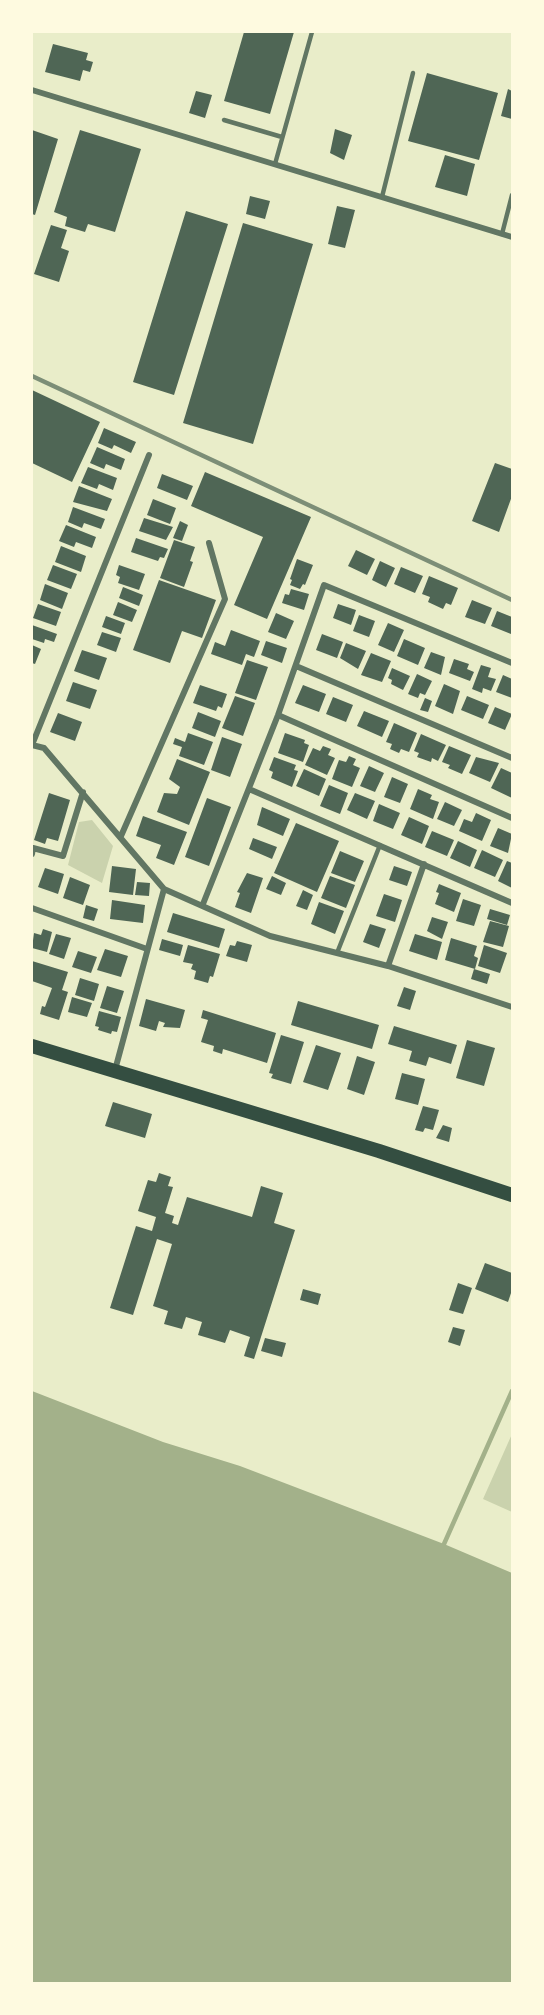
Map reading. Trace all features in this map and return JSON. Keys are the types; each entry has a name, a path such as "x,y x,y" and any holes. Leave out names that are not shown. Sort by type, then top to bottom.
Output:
{"highway":[{"path":"32,1046 379,1151 513,1195"}],"street":[{"path":"32,90 513,237"},
{"path":"149,455 32,745 44,748 164,889 203,904 270,936 388,966 513,1007"},
{"path":"121,836 225,599 209,543"},
{"path":"203,904 278,715 324,585 513,663"},
{"path":"296,666 513,758"},
{"path":"278,715 513,818"},
{"path":"249,789 513,903"},
{"path":"32,854 33,848 63,856 83,792"},
{"path":"388,966 424,864"},
{"path":"115,1070 164,889"},
{"path":"32,908 147,949"}],"lane":[{"path":"274,164 312,32"},
{"path":"382,197 413,73"},
{"path":"224,120 282,137"},
{"path":"502,234 513,195"},
{"path":"337,953 380,845"}],"shaded area":[{"path":"92,820 113,846 102,883 68,865 79,822"},
{"path":"32,1391 163,1442 240,1466 444,1544 512,1573 512,1983 32,1983"},
{"path":"512,1434 512,1512 483,1499"}],"building":[{"path":"244,32 294,32 270,114 224,101"},
{"path":"53,44 88,53 86,60 93,62 90,72 83,70 80,81 45,72"},
{"path":"427,73 498,93 479,160 408,141"},
{"path":"508,89 512,91 512,119 501,116"},
{"path":"196,91 212,95 205,118 189,113"},
{"path":"335,129 352,135 344,160 330,153"},
{"path":"32,130 58,139 35,215 32,214"},
{"path":"80,130 141,149 115,232 88,224 85,232 65,226 67,217 54,212"},
{"path":"445,155 475,164 467,196 435,187"},
{"path":"250,196 270,201 265,219 246,214"},
{"path":"337,206 355,210 345,248 328,244"},
{"path":"186,211 228,224 174,395 133,382"},
{"path":"243,223 313,244 253,444 183,423"},
{"path":"51,225 67,230 61,248 69,251 59,282 34,274"},
{"path":"32,390 100,422 72,482 32,463"},
{"path":"104,428 136,442 131,453 114,445 112,449 98,443"},
{"path":"97,447 125,459 121,470 106,464 104,469 90,463"},
{"path":"495,463 512,469 512,496 499,532 472,521"},
{"path":"88,467 117,478 113,490 99,484 97,489 81,483"},
{"path":"205,472 311,517 267,619 234,605 263,537 191,506"},
{"path":"162,474 193,486 187,500 157,488"},
{"path":"79,486 112,499 107,511 73,502"},
{"path":"153,499 176,508 170,524 147,515"},
{"path":"73,507 105,519 101,529 84,523 82,528 68,522"},
{"path":"144,518 173,527 166,540 139,531"},
{"path":"180,521 188,525 182,541 173,538"},
{"path":"66,525 96,537 92,548 76,542 74,547 59,541"},
{"path":"136,538 168,549 164,558 160,557 158,561 131,552"},
{"path":"174,540 195,547 190,561 193,562 184,587 160,578"},
{"path":"61,546 86,556 81,572 55,562"},
{"path":"356,550 375,559 367,575 348,566"},
{"path":"297,559 313,565 305,585 303,584 300,589 290,585"},
{"path":"380,561 395,568 386,587 372,580"},
{"path":"53,565 77,574 71,589 47,580"},
{"path":"119,565 145,574 139,590 118,583 120,577 116,575"},
{"path":"401,567 423,576 415,593 394,584"},
{"path":"429,576 458,588 451,605 446,603 443,609 428,602 430,597 422,594"},
{"path":"159,580 216,600 202,638 182,631 170,663 133,650"},
{"path":"45,584 68,593 62,609 40,600"},
{"path":"123,587 143,595 139,606 119,598"},
{"path":"291,589 309,594 304,610 282,603 285,594 289,595"},
{"path":"472,600 492,608 485,624 465,617"},
{"path":"118,602 137,610 132,622 113,615"},
{"path":"38,604 61,612 56,626 33,618"},
{"path":"338,604 356,610 351,625 333,618"},
{"path":"497,611 512,617 511,634 491,626"},
{"path":"276,613 294,621 286,639 268,632"},
{"path":"359,615 375,621 369,637 353,631"},
{"path":"106,616 125,623 121,634 102,627"},
{"path":"388,623 404,630 394,652 378,645"},
{"path":"32,625 57,634 54,642 45,639 44,643 32,639"},
{"path":"231,630 260,641 254,657 246,654 242,665 211,654 215,642 225,646"},
{"path":"102,632 121,638 116,652 97,645"},
{"path":"322,634 343,642 337,658 316,650"},
{"path":"404,639 425,648 418,665 397,656"},
{"path":"266,641 287,648 282,663 261,655"},
{"path":"346,643 366,651 358,669 340,658"},
{"path":"32,645 41,649 35,664 32,663"},
{"path":"82,650 107,658 99,680 74,671"},
{"path":"431,652 445,657 441,675 424,668"},
{"path":"371,653 391,661 382,682 361,675"},
{"path":"454,659 469,664 467,669 474,672 470,681 449,673"},
{"path":"247,660 268,667 256,700 235,693"},
{"path":"481,665 491,668 488,677 496,679 491,691 483,688 482,693 472,689"},
{"path":"392,668 410,676 403,690 391,684 392,680 388,678"},
{"path":"417,674 432,681 425,695 420,693 418,698 408,694"},
{"path":"503,675 512,679 512,698 496,692"},
{"path":"73,682 97,690 90,709 66,701"},
{"path":"444,684 460,691 453,714 435,706"},
{"path":"200,685 227,694 222,708 218,706 216,711 193,703"},
{"path":"303,685 326,694 319,712 295,703"},
{"path":"235,696 255,703 243,736 222,728"},
{"path":"467,696 489,705 483,719 461,710"},
{"path":"333,697 353,705 346,722 326,714"},
{"path":"425,698 432,701 428,712 420,710"},
{"path":"495,707 512,714 505,730 488,723"},
{"path":"364,711 389,721 382,737 357,726"},
{"path":"198,712 221,721 215,737 192,728"},
{"path":"58,713 82,722 75,741 50,732"},
{"path":"394,723 417,733 409,752 401,749 399,753 390,749 392,744 386,742"},
{"path":"188,733 213,742 204,765 179,756 182,747 173,744 175,738 185,742"},
{"path":"285,733 305,740 304,743 309,745 303,762 278,753"},
{"path":"421,734 446,745 438,761 432,758 431,762 417,757 419,753 414,751"},
{"path":"222,737 242,744 230,777 211,770"},
{"path":"323,746 331,749 328,755 335,758 327,775 305,765 313,748 320,751"},
{"path":"449,746 471,755 462,774 448,768 450,765 442,762"},
{"path":"349,756 356,759 353,765 360,768 352,787 332,779 339,760 346,762"},
{"path":"274,757 296,765 294,770 298,771 292,787 271,778 273,772 269,770"},
{"path":"476,757 499,763 490,782 469,773"},
{"path":"177,759 210,772 189,825 157,812 164,793 177,794 180,787 169,779"},
{"path":"369,766 384,773 375,792 360,786"},
{"path":"501,768 512,773 512,798 491,788"},
{"path":"304,769 326,779 319,796 296,786"},
{"path":"392,777 408,784 400,803 384,797"},
{"path":"329,785 348,793 340,814 320,806"},
{"path":"418,789 432,795 430,799 439,802 433,819 410,809"},
{"path":"49,793 70,800 58,841 47,838 45,844 34,840"},
{"path":"355,793 375,801 367,819 347,810"},
{"path":"207,798 231,807 209,866 185,857"},
{"path":"445,802 462,810 454,826 437,819"},
{"path":"379,804 400,813 393,829 373,821"},
{"path":"262,807 290,819 283,836 257,825"},
{"path":"476,813 491,820 482,841 459,831 464,819 472,822"},
{"path":"143,816 187,832 174,865 156,858 161,845 136,836"},
{"path":"409,817 429,826 422,844 401,835"},
{"path":"296,823 339,841 317,892 274,873"},
{"path":"498,828 512,834 508,853 490,846"},
{"path":"432,831 454,840 447,856 425,847"},
{"path":"253,838 277,847 272,859 249,849"},
{"path":"458,841 477,850 470,867 450,858"},
{"path":"482,850 503,860 495,877 474,868"},
{"path":"340,851 364,861 355,882 331,873"},
{"path":"507,861 512,863 512,888 498,881"},
{"path":"112,866 136,869 133,895 109,892"},
{"path":"394,866 412,872 407,886 389,880"},
{"path":"45,868 64,874 58,894 38,887"},
{"path":"247,873 263,878 251,913 235,907 240,893 237,892"},
{"path":"272,876 286,883 281,895 266,889"},
{"path":"330,876 355,885 346,908 321,898"},
{"path":"70,877 90,885 83,905 63,898"},
{"path":"137,882 150,883 149,896 135,895"},
{"path":"439,884 461,893 454,912 435,904"},
{"path":"303,890 313,895 307,910 296,906"},
{"path":"384,894 402,900 395,922 376,916"},
{"path":"463,899 481,905 474,926 456,921"},
{"path":"112,900 145,905 143,923 110,919"},
{"path":"319,902 344,911 335,934 311,924"},
{"path":"86,905 98,909 94,921 83,918"},
{"path":"490,909 510,915 507,925 487,919"},
{"path":"173,913 225,929 219,948 167,932"},
{"path":"432,917 448,922 442,939 427,931"},
{"path":"490,921 509,926 503,947 483,942"},
{"path":"370,924 386,929 379,948 363,942"},
{"path":"43,929 52,932 47,952 32,948 34,933 41,935"},
{"path":"56,934 71,938 64,959 49,954"},
{"path":"415,934 442,942 437,960 409,951"},
{"path":"451,938 477,946 474,956 478,958 475,969 445,960"},
{"path":"162,939 183,945 180,956 159,950"},
{"path":"237,941 252,945 247,962 226,956 230,945 235,946"},
{"path":"188,945 220,954 213,977 210,976 208,983 194,979 196,971 191,969 193,964 183,962"},
{"path":"484,945 507,953 500,973 478,966"},
{"path":"105,949 128,956 121,977 97,970"},
{"path":"78,951 97,957 91,973 72,967"},
{"path":"32,961 68,972 62,990 68,992 59,1020 40,1014 52,988 32,981"},
{"path":"474,969 490,974 487,984 471,979"},
{"path":"80,978 99,984 94,1001 75,995"},
{"path":"107,986 124,991 117,1013 100,1008"},
{"path":"404,987 416,991 410,1010 397,1006"},
{"path":"72,997 92,1003 87,1017 68,1012"},
{"path":"146,999 185,1010 180,1028 163,1027 165,1023 159,1021 156,1031 139,1026"},
{"path":"298,1001 379,1025 372,1049 291,1025"},
{"path":"203,1010 276,1033 267,1063 223,1049 222,1054 213,1051 214,1046 201,1042 208,1020 201,1018"},
{"path":"99,1011 121,1017 117,1032 112,1031 111,1034 98,1030 99,1027 95,1026"},
{"path":"394,1026 457,1045 451,1064 429,1057 426,1066 409,1061 412,1051 388,1044"},
{"path":"281,1035 304,1042 291,1084 271,1078 273,1074 269,1073"},
{"path":"467,1040 495,1048 484,1086 456,1078"},
{"path":"316,1045 341,1053 328,1090 303,1082"},
{"path":"357,1056 375,1062 364,1095 347,1089"},
{"path":"402,1073 425,1079 418,1105 395,1099"},
{"path":"113,1102 152,1114 145,1138 105,1126"},
{"path":"423,1106 439,1110 433,1130 425,1128 423,1132 415,1130"},
{"path":"443,1125 452,1128 449,1142 436,1138"},
{"path":"159,1173 171,1177 168,1186 173,1187 165,1213 174,1216 172,1223 178,1225 187,1197 252,1217 261,1186 283,1193 274,1223 295,1230 254,1359 244,1356 250,1337 230,1330 225,1343 198,1335 202,1322 186,1317 182,1329 164,1324 168,1311 153,1306 172,1244 157,1239 133,1315 110,1308 136,1226 152,1231 156,1217 138,1211 148,1180 156,1182"},
{"path":"485,1263 512,1273 512,1290 508,1302 475,1289"},
{"path":"458,1283 472,1288 463,1314 449,1310"},
{"path":"303,1289 321,1294 318,1305 300,1300"},
{"path":"453,1327 465,1330 460,1346 448,1342"},
{"path":"265,1338 286,1343 282,1357 261,1351"}],"waterway":[{"path":"444,1544 512,1391"}],"railway":[{"path":"32,376 512,600"}]}
